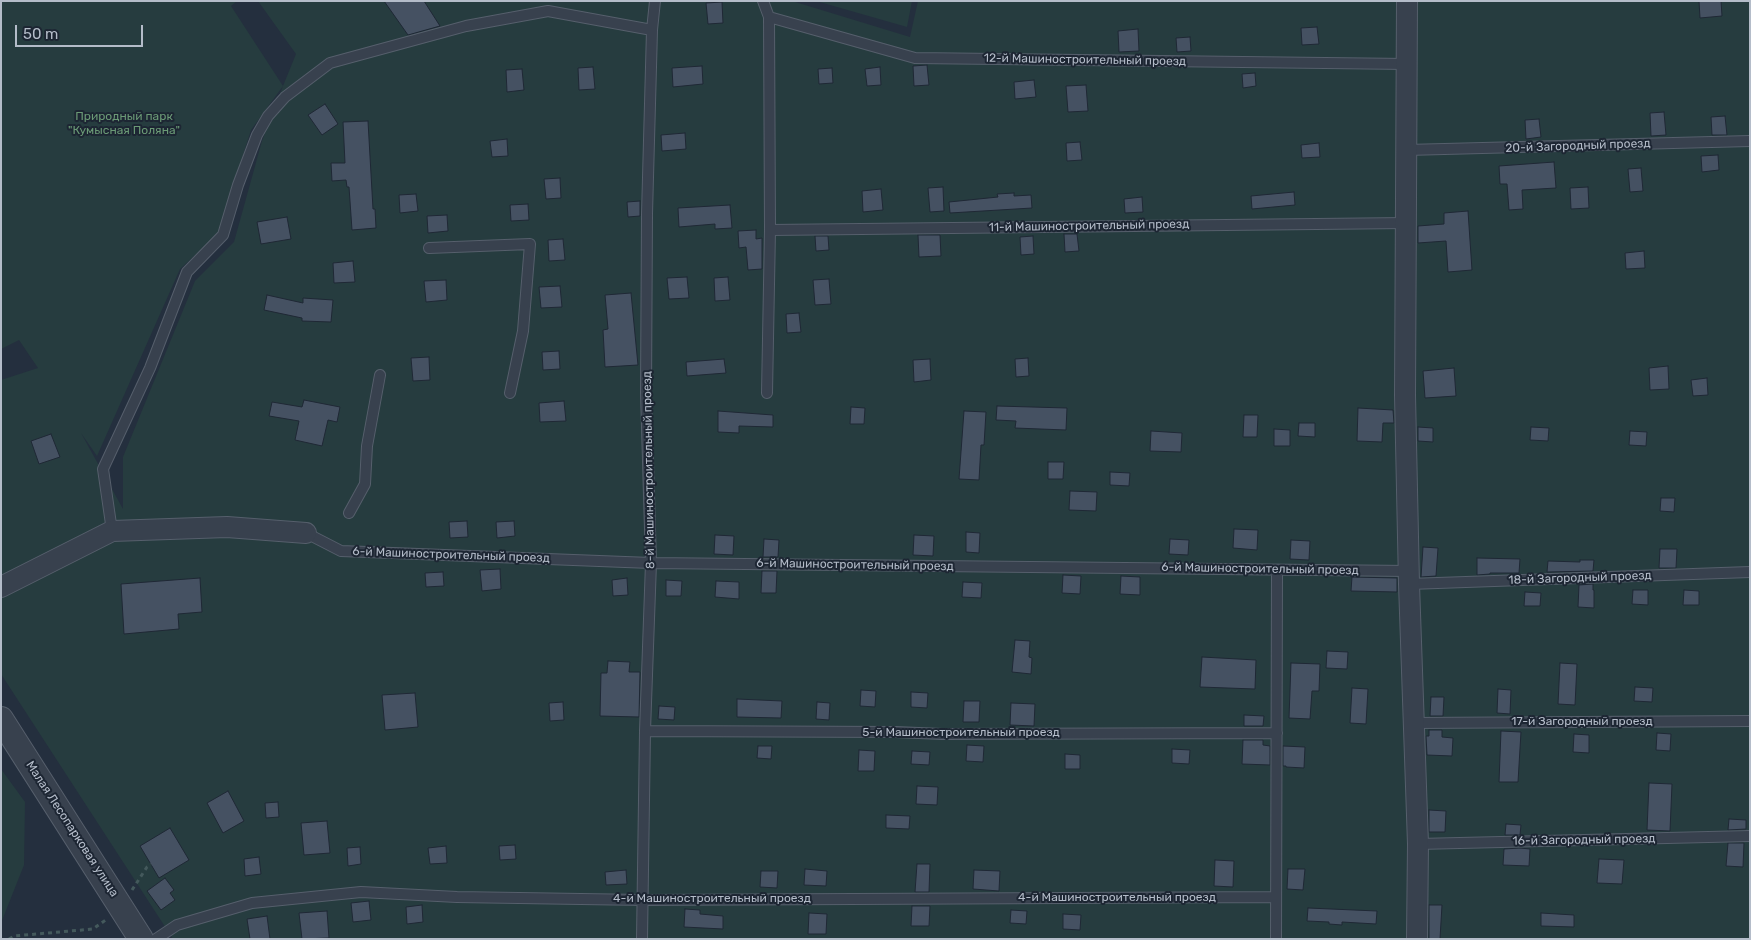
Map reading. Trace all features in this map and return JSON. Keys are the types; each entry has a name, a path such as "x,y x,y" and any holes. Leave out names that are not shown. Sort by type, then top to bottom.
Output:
{"street":[{"path":"1407,1 1405,395 1418,844 1417,939"},
{"path":"1,587 112,531 227,527 306,533"},
{"name":"Малая Лесопарковая улица","path":"1,719 122,906 141,939"}],"lane":[{"name":"8-й Машиностроительный проезд","path":"642,939 645,731 651,563 646,383 647,214 652,30 655,1"},
{"path":"763,1 769,16 770,230 767,393"},
{"path":"112,531 103,469 150,368 187,272 222,235 257,135 268,116 285,96 330,63 466,26 548,11 652,30"},
{"name":"12-й Машиностроительный проезд","path":"769,16 915,58 1407,64"},
{"name":"20-й Загородный проезд","path":"1406,150 1750,141"},
{"name":"11-й Машиностроительный проезд","path":"770,230 1407,223"},
{"path":"429,248 530,244 523,331 510,393"},
{"path":"349,513 365,484 367,446 380,375"},
{"name":"6-й Машиностроительный проезд","path":"306,533 342,551 651,563 1277,570 1409,577"},
{"path":"1276,939 1277,570"},
{"name":"18-й Загородный проезд","path":"1409,577 1750,572"},
{"name":"17-й Загородный проезд","path":"1414,723 1750,721"},
{"name":"5-й Машиностроительный проезд","path":"645,731 895,732 942,734 1277,733"},
{"name":"16-й Загородный проезд","path":"1418,844 1750,836"},
{"name":"4-й Машиностроительный проезд","path":"156,939 177,925 252,903 361,892 457,897 643,900 1276,897"}],"path":[{"path":"9,939 14,936 93,930 122,906 150,864"}],"green space":[{"name":"Природный парк \"Кумысная Поляна\"","path":"1,1 237,1 231,6 283,86 296,54 258,1 792,1 910,37 918,1 1750,1 1750,939 173,939 1,674 1,380 38,368 19,340 1,349","holes":["283,86 262,141 234,242 195,281 123,457 123,509 81,433 97,456 180,269 218,234 251,130"]},
{"path":"816,1 912,1 907,27"},
{"path":"1,769 25,802 24,865 1,923"}],"building":[{"path":"384,1 424,1 440,26 408,35"},
{"path":"1699,1 1721,1 1722,16 1700,18"},
{"path":"722,2 723,23 708,24 706,3"},
{"path":"1317,27 1319,44 1302,45 1301,28"},
{"path":"1138,29 1139,51 1119,52 1118,31"},
{"path":"1190,37 1191,51 1177,52 1176,38"},
{"path":"927,65 929,85 914,86 913,66"},
{"path":"702,66 703,84 673,87 672,68"},
{"path":"593,67 595,89 579,90 578,68"},
{"path":"880,67 881,85 867,86 865,69"},
{"path":"832,68 833,83 819,84 818,69"},
{"path":"522,69 524,90 507,92 506,70"},
{"path":"1255,73 1256,86 1243,88 1242,74"},
{"path":"1034,80 1036,97 1015,99 1014,82"},
{"path":"1086,85 1088,111 1068,112 1066,86"},
{"path":"325,104 338,124 322,135 308,115"},
{"path":"1664,112 1666,135 1651,136 1650,113"},
{"path":"1725,116 1727,135 1712,135 1711,117"},
{"path":"1539,119 1541,137 1526,139 1525,120"},
{"path":"368,121 373,209 375,209 376,228 352,230 349,187 347,187 346,180 332,181 331,163 345,163 343,122"},
{"path":"685,133 686,149 662,151 661,135"},
{"path":"507,139 508,156 492,157 490,141"},
{"path":"1080,142 1082,160 1067,161 1066,143"},
{"path":"1319,143 1320,157 1302,158 1301,145"},
{"path":"1718,155 1719,170 1702,172 1701,156"},
{"path":"1554,162 1556,188 1522,190 1523,209 1509,210 1507,184 1500,184 1499,166"},
{"path":"1641,168 1643,191 1630,192 1628,169"},
{"path":"560,178 561,198 546,199 544,179"},
{"path":"943,187 944,211 930,212 928,188"},
{"path":"1588,187 1589,208 1571,209 1570,188"},
{"path":"881,189 883,210 863,212 862,191"},
{"path":"1294,192 1295,205 1252,209 1251,196"},
{"path":"1014,193 1014,196 1031,195 1032,208 950,213 949,202 998,197 997,194"},
{"path":"416,194 418,211 400,213 399,195"},
{"path":"1142,197 1143,212 1125,213 1124,199"},
{"path":"640,201 640,216 628,217 627,202"},
{"path":"528,204 529,220 511,221 510,205"},
{"path":"730,205 732,228 715,229 715,224 679,227 678,208"},
{"path":"1468,211 1472,270 1448,272 1446,241 1418,243 1418,226 1444,224 1444,213"},
{"path":"447,215 448,231 428,233 427,216"},
{"path":"287,217 291,239 261,244 257,222"},
{"path":"756,230 756,239 762,238 762,269 748,270 746,247 739,248 738,231"},
{"path":"1064,234 1077,234 1079,251 1065,252"},
{"path":"918,235 940,235 941,256 919,257"},
{"path":"815,236 828,236 829,250 816,251"},
{"path":"1033,236 1034,254 1021,255 1020,237"},
{"path":"563,239 565,260 549,261 548,240"},
{"path":"1644,251 1645,268 1626,269 1625,253"},
{"path":"353,261 355,282 334,283 333,263"},
{"path":"687,277 689,298 669,299 667,278"},
{"path":"728,277 730,300 715,301 714,278"},
{"path":"829,279 831,304 815,305 813,280"},
{"path":"446,280 447,300 426,302 424,281"},
{"path":"560,286 562,307 541,308 539,287"},
{"path":"631,293 638,365 605,367 603,330 608,329 605,295"},
{"path":"267,295 303,303 303,298 333,300 331,322 302,321 302,318 264,310"},
{"path":"799,313 801,332 787,333 786,314"},
{"path":"559,351 560,369 543,370 542,352"},
{"path":"429,357 430,380 413,381 411,358"},
{"path":"1028,358 1029,376 1016,377 1015,359"},
{"path":"724,359 726,373 687,376 686,362"},
{"path":"930,359 931,380 914,382 913,360"},
{"path":"1668,366 1669,389 1650,390 1649,368"},
{"path":"1454,368 1456,396 1425,398 1423,371"},
{"path":"1707,378 1708,395 1693,396 1691,380"},
{"path":"304,400 340,407 337,422 328,420 322,446 295,440 299,421 269,416 272,402 302,407"},
{"path":"564,401 566,421 540,422 539,403"},
{"path":"997,406 1067,408 1066,430 1015,428 1016,421 996,420"},
{"path":"851,407 865,408 864,424 850,424"},
{"path":"1358,408 1393,410 1394,423 1383,423 1382,442 1357,441"},
{"path":"718,411 773,415 773,427 739,426 739,433 718,432"},
{"path":"964,411 986,412 984,445 981,445 979,480 959,479"},
{"path":"1244,415 1258,415 1257,437 1243,437"},
{"path":"1299,423 1315,423 1315,437 1298,436"},
{"path":"1418,427 1433,428 1433,442 1418,441"},
{"path":"1531,427 1549,428 1548,441 1530,440"},
{"path":"1274,429 1290,430 1290,446 1274,446"},
{"path":"1151,431 1182,433 1181,452 1150,451"},
{"path":"1630,431 1647,432 1646,446 1629,445"},
{"path":"51,434 60,457 39,464 31,441"},
{"path":"1048,462 1064,462 1063,479 1048,479"},
{"path":"1110,472 1130,473 1129,486 1110,485"},
{"path":"1070,491 1097,492 1096,511 1069,510"},
{"path":"1661,498 1675,498 1674,512 1660,511"},
{"path":"467,521 468,537 450,538 449,522"},
{"path":"514,521 515,536 497,538 496,522"},
{"path":"1234,529 1258,530 1257,550 1233,548"},
{"path":"966,532 980,533 979,553 966,552"},
{"path":"715,535 734,536 733,555 714,554"},
{"path":"914,535 934,536 933,556 913,555"},
{"path":"764,539 779,540 778,557 763,557"},
{"path":"1170,539 1189,540 1188,555 1169,554"},
{"path":"1291,540 1310,541 1309,560 1290,559"},
{"path":"1423,547 1438,548 1436,576 1421,577"},
{"path":"1660,549 1677,549 1676,568 1659,568"},
{"path":"1477,558 1520,559 1519,573 1477,575"},
{"path":"1580,560 1594,560 1593,571 1547,572 1548,561 1580,562"},
{"path":"500,569 501,589 482,591 480,570"},
{"path":"762,571 777,571 776,593 761,593"},
{"path":"443,572 444,586 426,587 425,573"},
{"path":"1063,575 1081,576 1080,594 1062,593"},
{"path":"1121,576 1140,577 1140,595 1120,594"},
{"path":"1352,577 1397,578 1397,592 1351,591"},
{"path":"200,578 202,612 178,614 179,629 124,634 121,584"},
{"path":"627,578 628,595 613,596 612,580"},
{"path":"666,580 682,581 681,596 666,596"},
{"path":"716,581 739,582 739,599 715,597"},
{"path":"963,582 982,583 981,598 962,597"},
{"path":"1593,584 1594,608 1578,607 1579,585"},
{"path":"1633,590 1648,590 1648,605 1632,604"},
{"path":"1684,590 1699,591 1699,605 1683,605"},
{"path":"1525,592 1541,593 1540,606 1524,606"},
{"path":"1015,640 1030,641 1031,674 1012,672"},
{"path":"1327,651 1348,652 1347,669 1326,668"},
{"path":"1202,657 1256,660 1255,689 1200,687"},
{"path":"608,661 630,662 629,672 640,672 639,717 600,716 601,673 607,673"},
{"path":"1291,663 1320,664 1319,691 1312,691 1310,719 1289,718"},
{"path":"1560,663 1577,664 1575,705 1558,704"},
{"path":"1635,687 1653,688 1652,702 1634,701"},
{"path":"1352,688 1368,689 1366,724 1350,723"},
{"path":"1498,689 1511,690 1510,714 1497,713"},
{"path":"861,690 876,691 875,707 860,706"},
{"path":"911,692 928,693 927,708 911,707"},
{"path":"415,693 418,727 385,730 382,695"},
{"path":"1431,697 1444,697 1443,716 1430,716"},
{"path":"737,699 782,701 781,718 737,717"},
{"path":"964,701 980,701 979,722 963,722"},
{"path":"563,702 564,720 550,721 549,703"},
{"path":"817,702 830,703 829,720 816,719"},
{"path":"1011,703 1035,704 1034,726 1010,725"},
{"path":"659,706 675,707 674,720 658,719"},
{"path":"1244,715 1264,716 1263,726 1244,726"},
{"path":"1429,730 1442,730 1442,737 1453,738 1452,756 1427,755 1426,736 1429,736"},
{"path":"1501,731 1521,732 1518,782 1499,782"},
{"path":"1657,733 1671,734 1670,751 1656,750"},
{"path":"1574,734 1589,735 1589,753 1573,752"},
{"path":"1243,740 1263,740 1263,745 1270,746 1270,765 1242,764"},
{"path":"967,745 984,746 983,762 966,761"},
{"path":"758,746 772,746 771,759 757,758"},
{"path":"1283,746 1305,747 1304,768 1283,766"},
{"path":"1172,749 1190,750 1189,764 1172,763"},
{"path":"859,750 875,751 874,771 858,771"},
{"path":"912,751 930,752 929,765 911,764"},
{"path":"1065,754 1080,755 1080,769 1065,769"},
{"path":"1649,783 1672,784 1670,831 1647,830"},
{"path":"917,786 938,787 937,805 916,804"},
{"path":"228,791 244,821 223,833 207,803"},
{"path":"278,802 279,817 266,818 265,803"},
{"path":"1429,810 1446,811 1445,832 1429,832"},
{"path":"886,815 910,816 909,829 886,828"},
{"path":"1729,819 1746,820 1746,829 1728,830"},
{"path":"327,821 330,853 304,855 301,823"},
{"path":"1506,824 1521,825 1520,835 1505,835"},
{"path":"170,828 189,860 159,878 140,846"},
{"path":"1728,843 1744,843 1743,867 1726,866"},
{"path":"515,845 516,859 500,860 499,846"},
{"path":"446,846 447,863 430,864 428,848"},
{"path":"360,847 361,864 348,866 347,848"},
{"path":"1504,849 1530,849 1529,866 1503,865"},
{"path":"259,857 261,874 245,876 244,859"},
{"path":"1599,859 1624,860 1622,884 1597,883"},
{"path":"1215,860 1234,861 1233,887 1214,886"},
{"path":"917,864 930,864 929,892 915,892"},
{"path":"805,869 827,871 826,886 804,885"},
{"path":"1288,869 1305,869 1303,890 1287,889"},
{"path":"626,870 627,884 606,885 605,872"},
{"path":"974,870 1000,871 999,891 973,889"},
{"path":"761,871 778,871 777,888 760,887"},
{"path":"165,878 174,890 170,893 175,900 161,910 147,891"},
{"path":"369,901 371,920 353,922 351,903"},
{"path":"422,905 423,922 407,924 406,907"},
{"path":"1429,905 1442,905 1440,939 1429,939"},
{"path":"912,906 930,906 929,926 911,926"},
{"path":"1308,908 1377,911 1376,924 1342,922 1342,925 1329,924 1329,922 1307,921"},
{"path":"685,909 700,910 700,914 723,916 723,929 684,927"},
{"path":"1011,910 1027,911 1026,924 1010,923"},
{"path":"327,911 329,938 302,939 299,913"},
{"path":"809,913 827,914 826,934 808,934"},
{"path":"1541,913 1574,915 1574,927 1541,926"},
{"path":"1063,914 1081,915 1080,930 1063,929"},
{"path":"267,916 270,939 250,939 247,919"}]}
